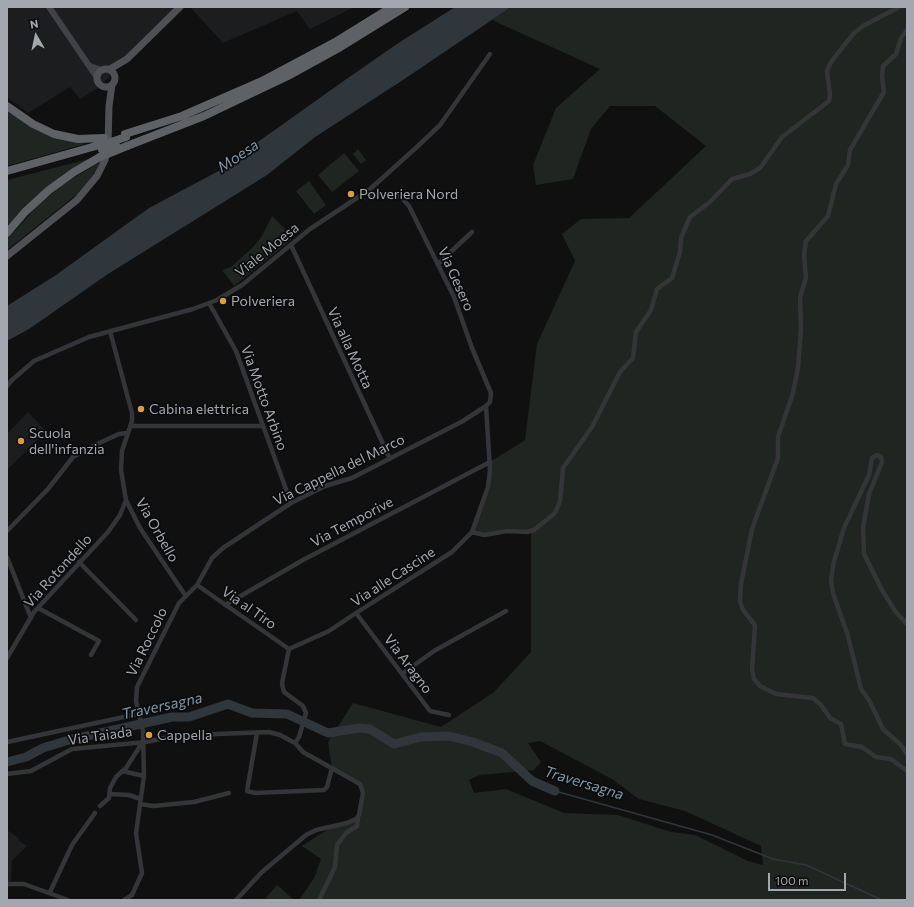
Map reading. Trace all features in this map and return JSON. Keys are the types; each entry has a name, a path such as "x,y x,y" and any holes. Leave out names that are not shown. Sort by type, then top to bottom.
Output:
{"highway":[{"path":"7,171 102,148 126,140 146,128 214,103 281,72 337,41 392,7"},
{"path":"7,176 126,140 156,134 204,116 288,76 337,49 405,7"},
{"path":"7,106 32,124 54,134 78,139 102,148"},
{"path":"7,233 25,212 49,190 74,172 102,148"}],"main road":[{"path":"112,86 103,87 98,84 96,76 102,70 110,70 127,59 180,7"},
{"path":"7,256 74,203 97,176 105,160 108,146 109,106 112,86 115,77 127,59"},
{"path":"110,70 115,77"},
{"path":"103,87 109,106"}],"street":[{"path":"48,7 96,76"},
{"path":"472,532 484,535 504,532 527,532 534,530 552,516 560,501 563,468 592,427 620,372 633,358 636,332 651,310 657,289 672,278 680,252 681,238 690,217 710,202 732,179 750,174 760,168 778,141 829,101 830,94 827,71 831,62 854,33 863,26 900,7"},
{"path":"907,30 901,38 896,54 884,66 882,77 884,92 850,150 848,165 836,184 828,216 806,241 804,254 806,278 800,297 801,328 798,368 793,393 778,437 778,458 752,528 741,584 740,600 742,610 755,624 752,670 754,679 760,686 776,694 813,698 821,705 830,718 841,724 846,744 862,748 876,757 891,760 907,771"},
{"name":"Viale Moesa","path":"7,386 34,361 89,337 209,303 242,285 310,229 369,190 440,125 490,54"},
{"path":"88,65 102,70"},
{"name":"Via Gesero","path":"369,190 373,196 393,194 405,199 454,297 490,393 491,398 486,406"},
{"path":"438,264 472,232"},
{"name":"Via alla Motta","path":"291,246 390,459"},
{"name":"Via Motto Arbino","path":"209,303 236,351 291,503"},
{"name":"Via Orbello","path":"110,330 131,407 132,417 122,451 121,470 126,500 140,528 185,595"},
{"name":"Via alle Cascine","path":"289,649 329,631 452,552 472,532 488,488 490,462 486,406"},
{"name":"Via Cappella del Marco","path":"181,601 185,595 197,585 209,562 219,551 291,503 325,486 352,478 463,420 486,406"},
{"path":"130,426 263,426"},
{"path":"7,531 48,489 74,457 119,434 127,433"},
{"path":"907,624 895,611 882,590 864,554 863,528 869,494 882,462 882,456 877,455 872,458 869,476 844,528 833,565 831,581 833,594 848,636 861,689 870,702 883,729 900,744 907,754"},
{"name":"Via Temporive","path":"225,605 303,560 490,462"},
{"name":"Via Rotondello","path":"7,658 38,608 112,526 126,500"},
{"path":"7,557 31,618"},
{"path":"79,562 136,620"},
{"name":"Via al Tiro","path":"197,585 289,649"},
{"name":"Via Roccolo","path":"131,899 141,875 136,832 137,816 144,776 142,731 136,697 139,682 181,601"},
{"path":"38,608 99,641 91,655"},
{"path":"402,674 434,651 506,611"},
{"name":"Via Aragno","path":"356,613 430,711 449,715"},
{"path":"289,649 282,683 284,692 303,706 306,713 301,731 294,743"},
{"path":"7,742 139,716"},
{"path":"257,733 247,791 324,790 327,787 332,768"},
{"name":"Via Taiada","path":"7,774 31,771 72,750 143,742 170,737 191,738 257,733 277,734 294,743 303,752 361,786 363,793 361,809 358,817"},
{"path":"100,806 110,794 110,788 116,777 126,768 136,755 143,742"},
{"path":"122,771 144,776"},
{"path":"110,794 124,794 140,802 153,806 194,802 229,793"},
{"path":"50,892 72,845 95,813"},
{"path":"236,900 262,872 306,834 347,823 358,817"},
{"path":"319,900 335,868 337,845 346,833 357,826 358,817"},
{"path":"7,884 21,883 50,892 65,900"},
{"path":"124,900 131,899"}],"shaded area":[{"path":"7,7 180,7 98,88 80,99 70,87 28,113 7,97"},
{"path":"190,7 354,7 310,29 297,11 223,43"},
{"path":"455,7 511,7 315,137 267,175 108,274 29,329 7,341 7,306 56,275 149,208 228,166 248,149 345,80 397,44"},
{"path":"511,7 907,7 907,900 299,900 314,878 321,859 302,846 330,828 354,820 361,809 361,786 332,768 328,742 353,703 441,727 494,692 531,652 531,531 507,531 491,535 472,532 488,487 490,462 525,440 537,344 575,261 562,234 581,219 629,218 706,146 655,106 610,106 591,129 573,179 536,185 533,165 556,108 600,69 492,20","holes":["540,741 612,779 639,799 685,811 761,846 763,865 748,861 695,835 671,832 618,815 564,813 506,789 474,793 469,780 480,775 534,770 541,762 528,743"]},
{"path":"7,110 84,143 85,144 7,166"},
{"path":"358,149 366,160 361,164 353,154"},
{"path":"344,153 359,171 332,192 318,175"},
{"path":"96,157 7,229 7,180"},
{"path":"99,163 94,174 77,194 7,250 7,240 40,203 65,183"},
{"path":"309,181 326,205 314,214 296,191"},
{"path":"272,216 291,235 291,240 234,286 222,270 231,267 253,247 262,236"},
{"name":"Scuola dell'infanzia","path":"28,412 46,431 7,470 7,434"},
{"path":"7,830 19,838 18,840 27,846 12,861 11,881 7,882"},
{"path":"277,885 294,900 264,900"}],"waterway":[{"name":"Traversagna","path":"7,762 26,757 43,748 69,740 172,717 189,717 228,704 252,713 287,714 328,733 359,728 370,729 394,744 421,737 449,736 473,742 502,753 532,781 555,791"},
{"name":"Traversagna","path":"555,791 712,835 773,859 806,865 882,900"}],"place":[{"name":"Polveriera Nord","path":"351,194"},
{"name":"Polveriera","path":"223,301"},
{"name":"Cabina elettrica","path":"141,409"},
{"name":"Scuola dell'infanzia","path":"21,441"},
{"name":"Cappella","path":"149,735"}],"water label":[{"name":"Moesa","path":"238,156"}]}
